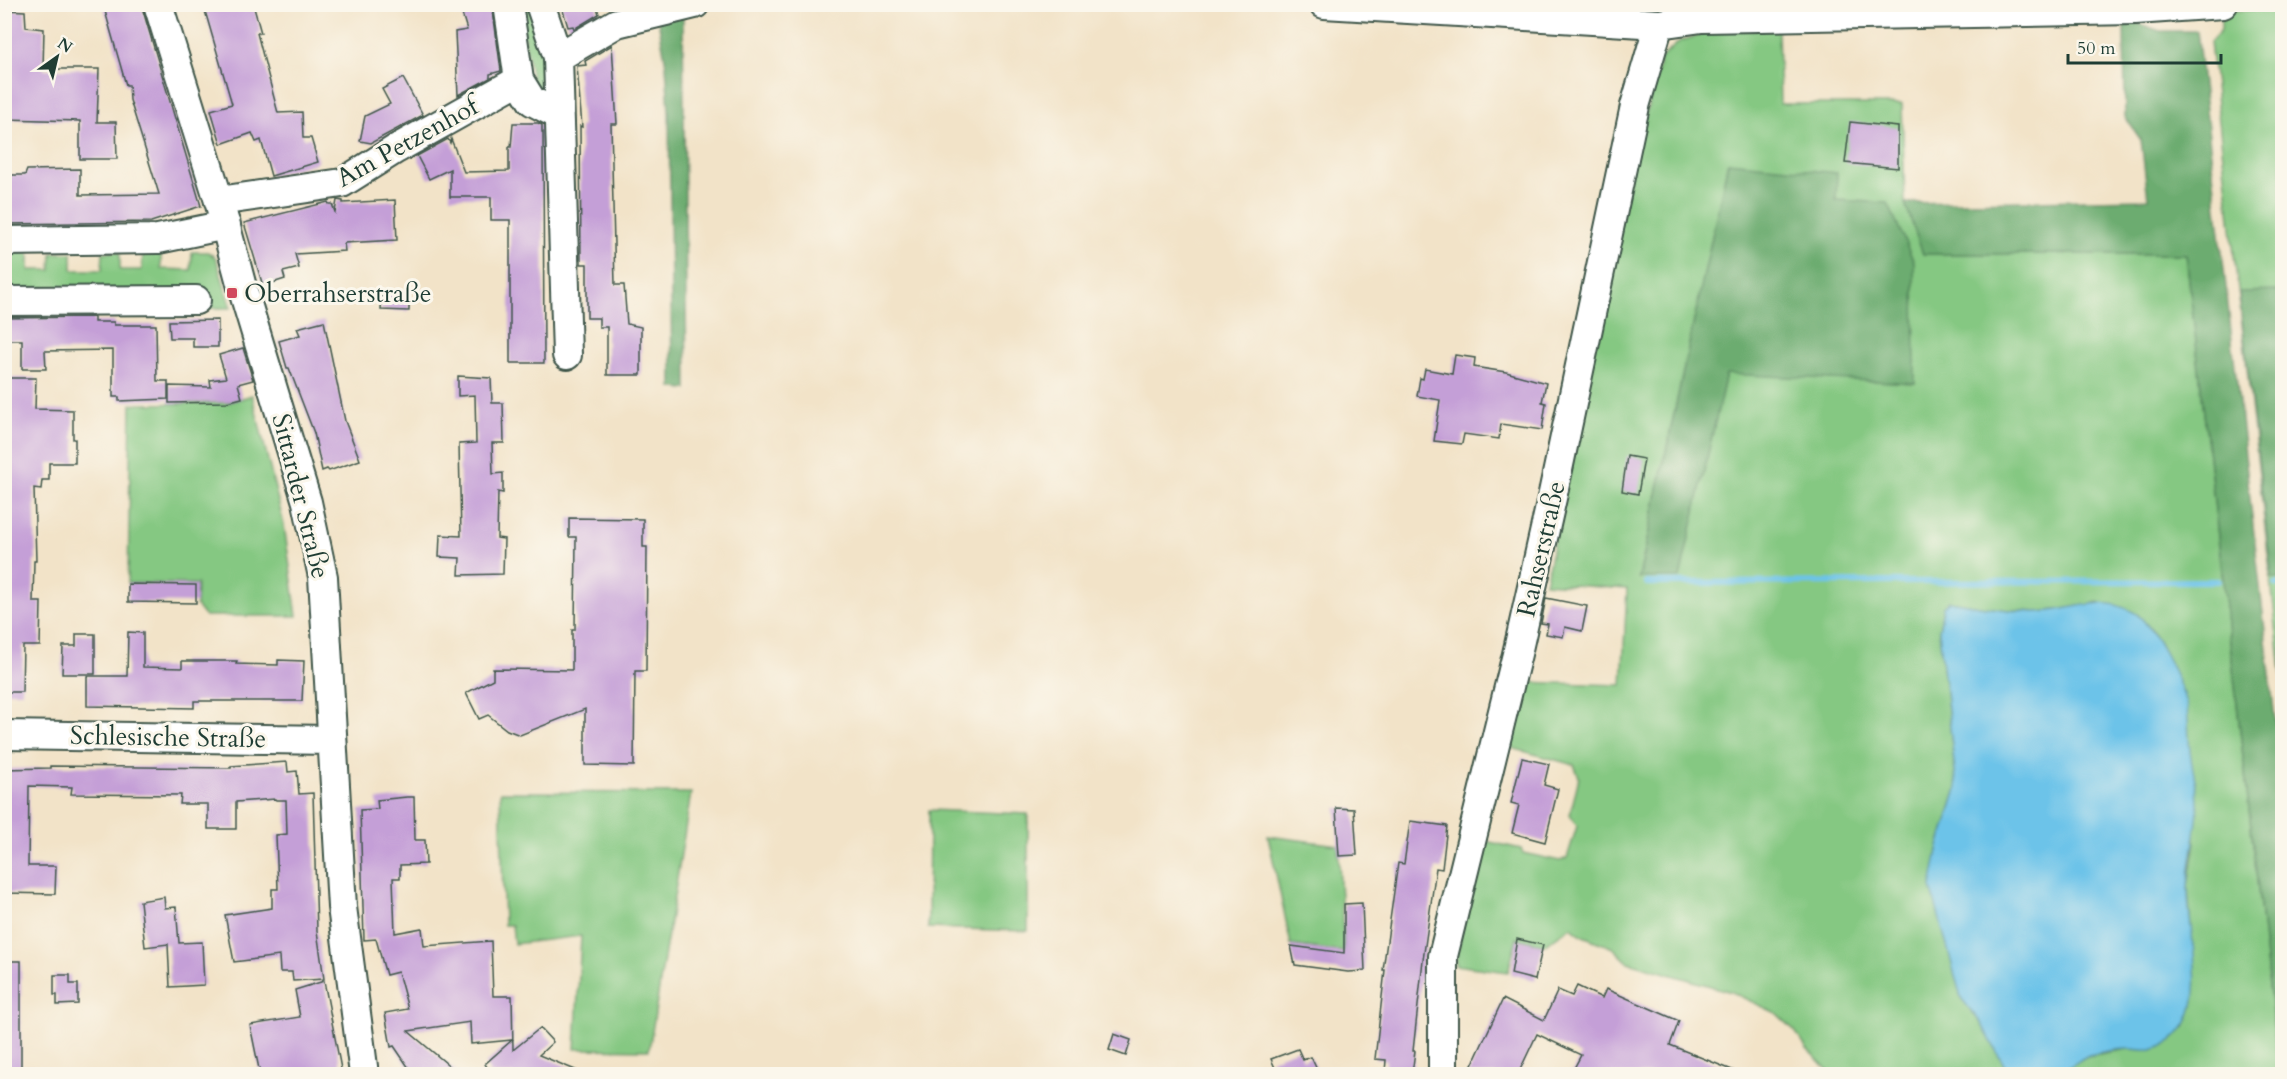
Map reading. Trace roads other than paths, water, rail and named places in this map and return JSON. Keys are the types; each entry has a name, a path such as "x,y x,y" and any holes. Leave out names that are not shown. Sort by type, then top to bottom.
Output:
{"street":[{"name":"Sittarder Straße","path":"158,4 223,213 307,502 323,577 342,907 364,1074"},
{"path":"508,4 519,80 532,101 559,115"},
{"path":"540,4 558,57 567,356"},
{"path":"558,57 617,23 695,4"},
{"path":"1324,4 1435,8 1659,24 1702,11 2135,10 2223,4"},
{"name":"Rahserstraße","path":"1443,1074 1443,956 1517,654 1635,106 1659,24"},
{"name":"Am Petzenhof","path":"223,213 342,183 396,149 519,80"},
{"path":"4,241 158,239 223,213"},
{"path":"4,301 196,300"},
{"name":"Schlesische Straße","path":"4,735 332,740"}],"water":[{"path":"1949,601 2034,612 2097,603 2122,607 2142,619 2158,642 2174,672 2187,708 2190,752 2198,801 2188,888 2196,981 2190,1016 2179,1034 2161,1047 2152,1050 2125,1049 2104,1052 2089,1055 2065,1068 2038,1067 2009,1074 1981,1023 1961,998 1931,887 1938,850 1957,789 1939,631 1943,607"}],"waterway":[{"path":"1647,583 2218,581"},
{"path":"2276,584 2282,585"}],"place":[{"name":"Oberrahserstraße","path":"232,293"}]}
